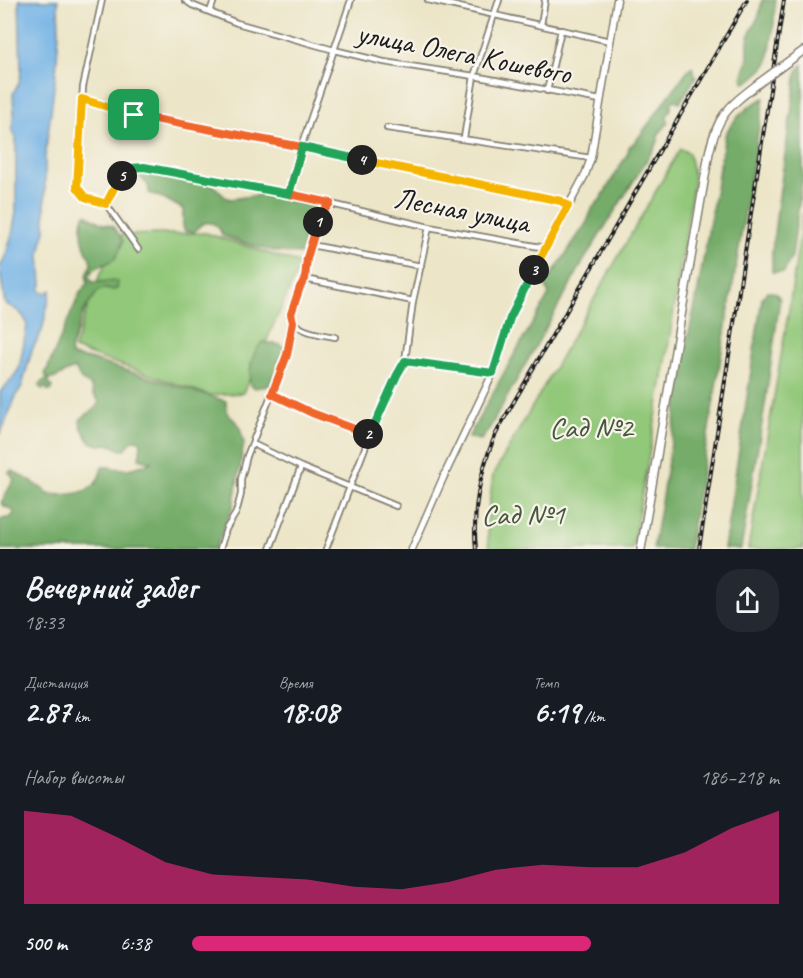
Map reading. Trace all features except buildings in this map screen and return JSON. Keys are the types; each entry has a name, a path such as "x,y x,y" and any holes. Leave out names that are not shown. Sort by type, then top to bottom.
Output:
{"main road":[{"path":"412,549 493,373 510,318 585,175 591,158 616,0"},
{"path":"641,549 711,145 720,120 728,109 803,51"}],"street":[{"path":"102,0 83,87 77,187 85,197 106,204 138,249"},
{"name":"улица Олега Кошевого","path":"185,0 237,23 334,50 384,62 474,76 600,100"},
{"path":"210,12 214,0"},
{"path":"289,194 302,147 351,0"},
{"path":"428,0 610,41"},
{"path":"464,138 474,76 499,0"},
{"path":"541,25 544,0"},
{"path":"547,91 561,30"},
{"path":"82,99 134,115 561,201 568,206"},
{"path":"387,128 591,158"},
{"name":"Лесная улица","path":"106,204 116,184 130,168 144,167 289,194 429,227 546,248"},
{"path":"220,549 226,529 236,513 247,456 287,355 293,322 291,314 295,299 305,279 307,258 320,216 330,203"},
{"path":"326,549 370,435 405,361 413,301 429,227"},
{"path":"311,245 421,266"},
{"path":"305,279 413,301"},
{"path":"293,322 299,328 336,337"},
{"path":"405,361 493,373"},
{"path":"272,394 312,413 370,435"},
{"path":"253,444 301,468 396,506"},
{"path":"270,549 301,468"}],"green space":[{"path":"762,0 775,0 768,63 748,82 744,82 742,78 748,58 748,42 759,15"},
{"path":"803,64 803,175 792,256 784,272 772,272 777,210 797,71"},
{"path":"692,67 696,77 680,102 675,100 671,103 667,116 668,123 658,135 658,142 586,257 489,429 481,440 468,438 549,295 545,285 587,222 593,207 600,200 628,153 629,147"},
{"path":"764,98 689,549 653,549 676,414 682,364 696,301 725,135 741,114"},
{"name":"Сад №2","path":"680,149 689,153 694,179 666,361 632,549 489,549 487,522 493,475"},
{"path":"142,171 213,185 230,199 260,195 320,207 322,210 310,213 300,254 270,250 222,235 217,227 209,222 202,224 194,232 185,231 183,209 149,193 148,185 139,176"},
{"path":"803,212 803,549 748,549 789,309"},
{"path":"86,214 101,223 113,226 123,240 116,257 93,270 89,277 93,282 118,282 117,289 98,291 84,311 70,351 72,356 89,359 226,401 227,413 239,425 244,443 233,507 215,549 0,549 0,519 9,518 14,514 13,510 1,503 14,479 10,471 32,481 48,494 66,495 84,491 93,486 102,467 130,469 152,462 139,458 140,441 133,440 121,450 109,444 99,445 90,442 81,427 80,420 94,410 99,401 90,385 81,379 76,370 73,369 53,379 49,378 49,384 53,387 51,391 39,386 47,378 45,374 80,293 88,283 87,275 91,262 83,241 82,228"},
{"path":"206,233 301,264 243,393 209,395 74,349 94,287 120,235"},
{"path":"767,291 776,293 780,299 741,549 724,549 762,298"},
{"path":"263,342 281,345 284,348 269,386 254,388 250,385 252,362"}],"water":[{"path":"19,0 58,0 59,31 56,73 45,157 45,230 40,254 42,285 40,289 41,292 46,293 51,290 42,331 32,350 22,386 0,435 0,392 19,369 27,326 22,315 5,304 0,272 16,213 16,140 12,129 13,94 19,83 21,72"}],"railway":[{"path":"476,549 475,521 478,492 496,434 747,0"},
{"path":"699,549 784,0"}],"route":[{"path":"134,115 82,99 77,187 85,197 106,204 125,172 130,168 144,167 289,194 302,147 561,201 568,206 518,300 493,373 405,361 370,435 312,413 272,394 287,355 293,322 291,314 295,299 305,279 307,258 320,216 330,203 289,194 302,147 134,115"}],"park label":[{"name":"Сад №1","path":"523,514"}]}
